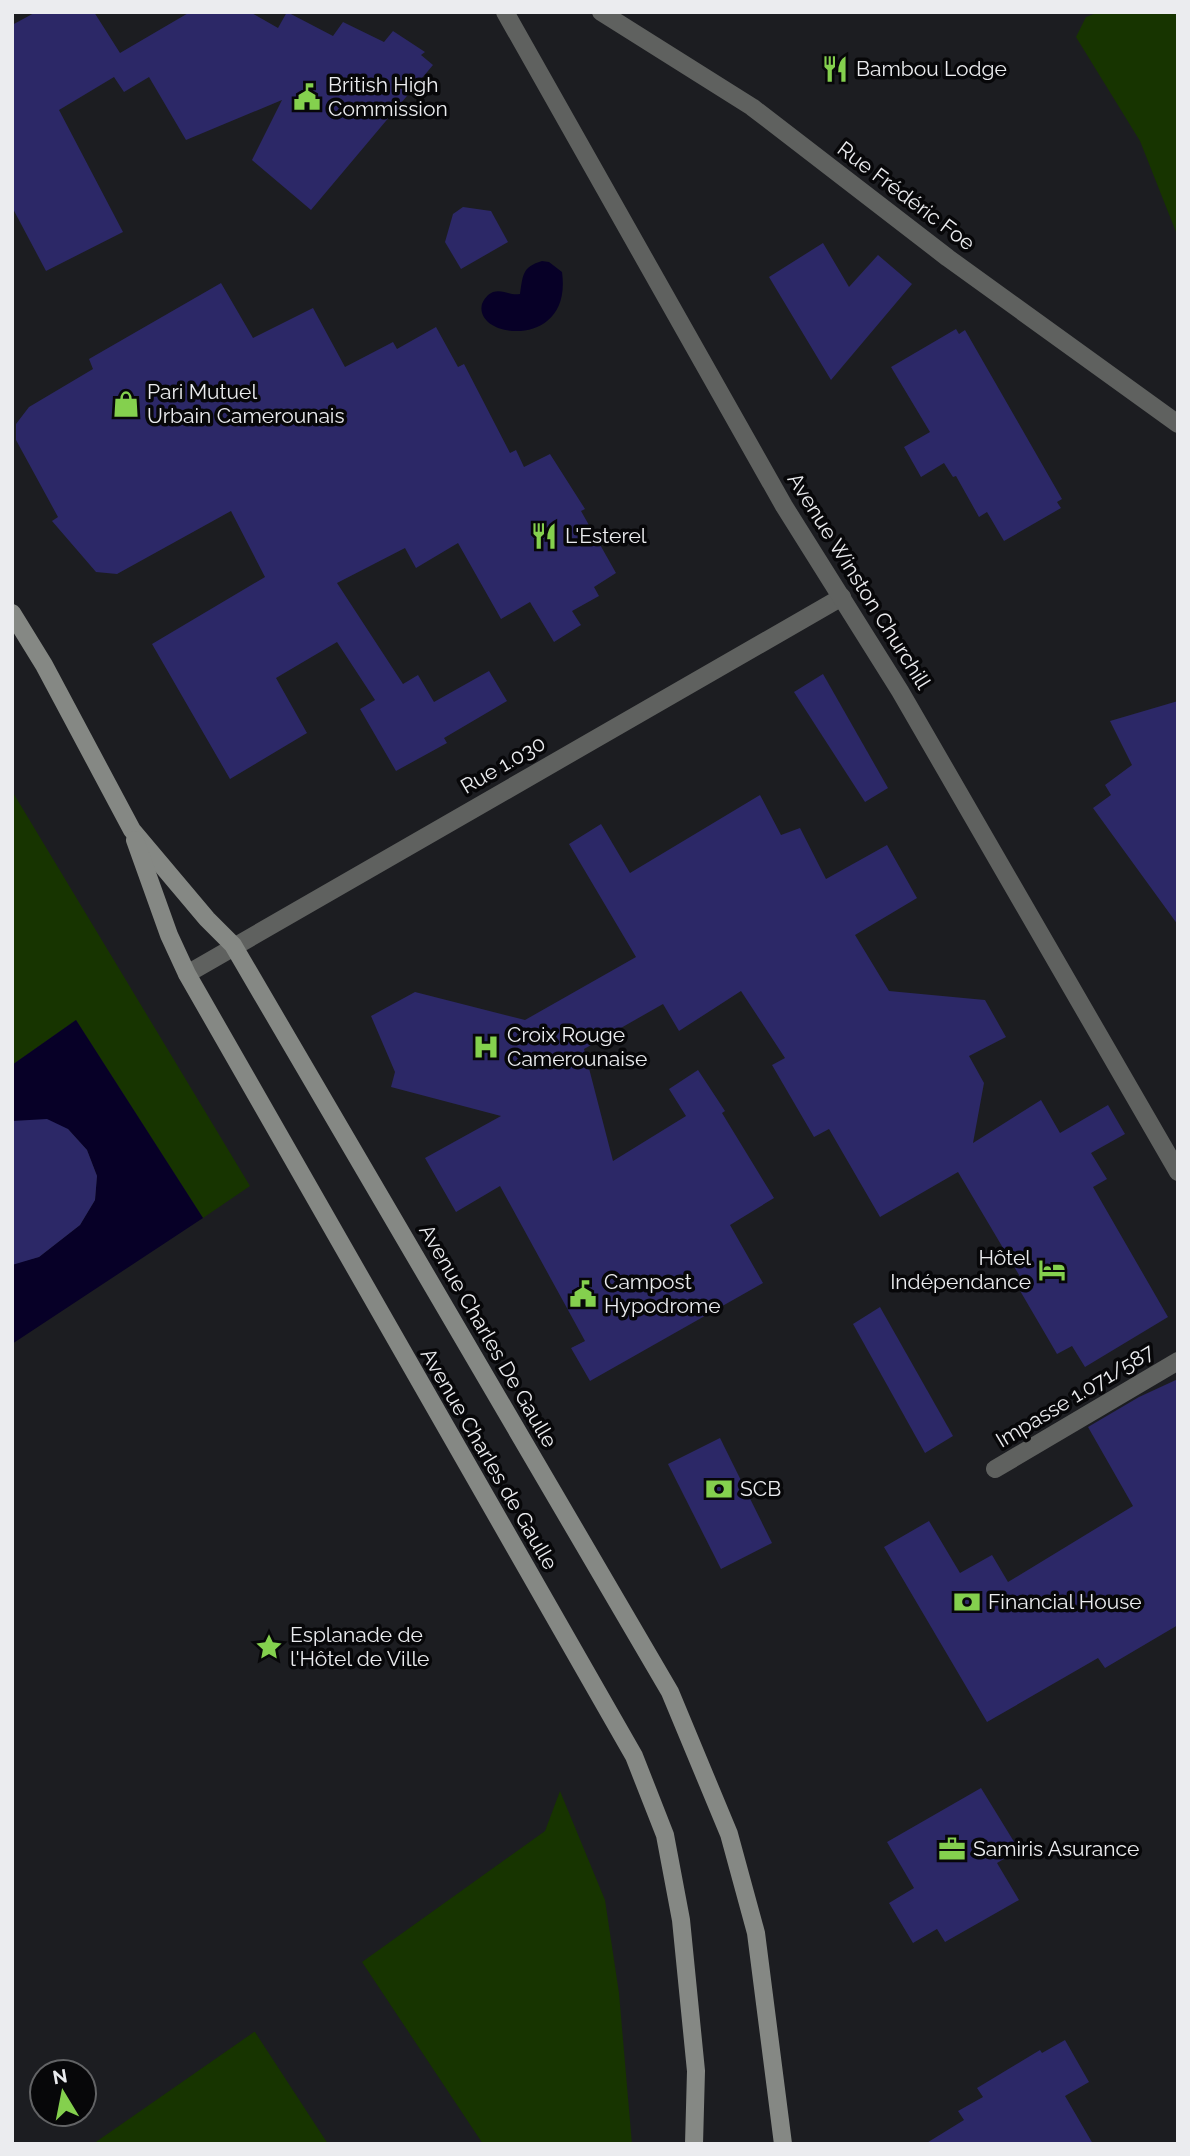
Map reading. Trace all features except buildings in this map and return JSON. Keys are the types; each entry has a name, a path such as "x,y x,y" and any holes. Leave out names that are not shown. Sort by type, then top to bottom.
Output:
{"main road":[{"name":"Avenue Charles De Gaulle","path":"12,613 44,665 132,830 207,919 233,945 670,1692 729,1834 756,1933 783,2144"},
{"name":"Avenue Charles de Gaulle","path":"132,830 169,936 187,974 634,1756 665,1835 681,1920 696,2071 694,2144"}],"street":[{"name":"Avenue Winston Churchill","path":"505,12 778,494 900,691 1178,1172"},
{"name":"Rue Frédéric Foe","path":"601,12 752,107 948,258 1178,424"},
{"name":"Rue 1.030","path":"187,974 233,945 842,597"},
{"name":"Impasse 1.071/587","path":"995,1469 1178,1361"}],"green space":[{"path":"1099,12 1178,12 1178,237 1140,141 1076,37 1086,17"},
{"path":"12,791 250,1186 203,1218 76,1020 12,1065"},
{"path":"560,1791 605,1900 619,1993 632,2144 483,2144 362,1962 545,1831"},
{"path":"254,2032 328,2144 93,2144"}],"shaded area":[{"path":"542,261 549,262 562,272 561,297 553,315 539,326 523,331 506,330 492,325 483,316 482,304 485,299 497,291 520,294 527,269"},
{"path":"76,1020 203,1218 12,1344 12,1264 39,1257 80,1225 95,1200 97,1176 87,1150 68,1129 12,1124 12,1065"}],"place":[{"name":"Bambou Lodge","path":"835,69"},
{"name":"British High Commission","path":"307,97"},
{"name":"Pari Mutuel Urbain Camerounais","path":"126,404"},
{"name":"L'Esterel","path":"544,536"},
{"name":"Croix Rouge Camerounaise","path":"486,1047"},
{"name":"Hôtel Indépendance","path":"1052,1270"},
{"name":"Campost Hypodrome","path":"583,1294"},
{"name":"SCB","path":"719,1489"},
{"name":"Financial House","path":"967,1602"},
{"name":"Esplanade de l'Hôtel de Ville","path":"269,1647"},
{"name":"Samiris Asurance","path":"952,1849"}]}
